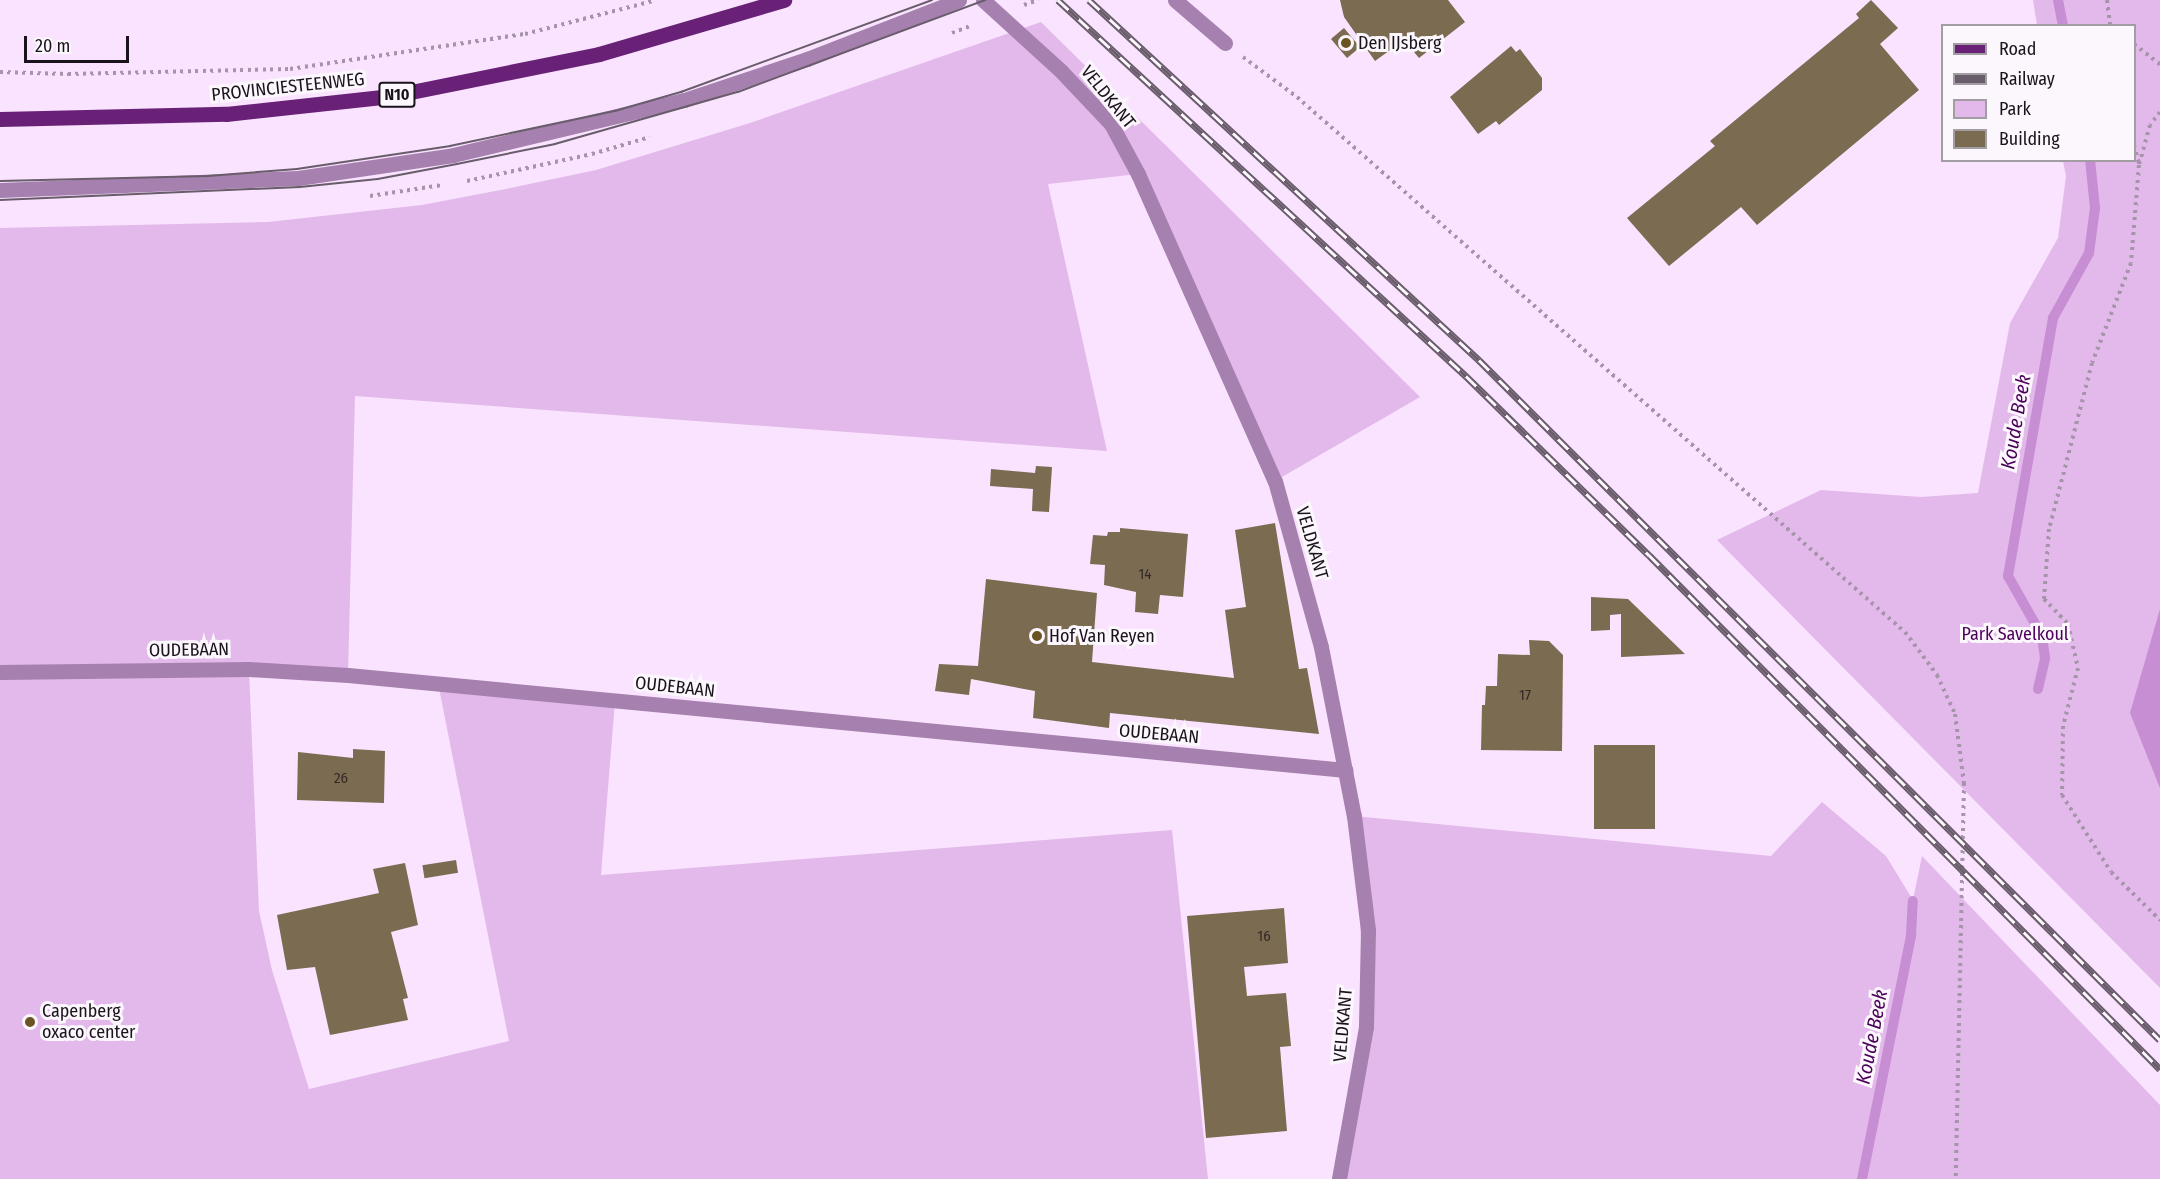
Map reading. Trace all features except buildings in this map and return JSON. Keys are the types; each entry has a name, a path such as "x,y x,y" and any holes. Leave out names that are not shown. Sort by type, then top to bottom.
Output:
{"main road":[{"name":"PROVINCIESTEENWEG","path":"0,119 214,115 391,96 599,54 784,0"}],"street":[{"path":"0,190 298,178 453,155 684,100 807,59 959,0"},
{"name":"VELDKANT","path":"983,0 1061,71 1111,124 1138,174 1275,482 1321,647 1346,770 1368,930 1366,1027 1339,1179"},
{"path":"1175,0 1226,43"},
{"name":"OUDEBAAN","path":"0,672 249,669 348,675 1346,770"}],"path":[{"path":"0,72 100,74 290,69 492,40 656,0"},
{"path":"2107,0 2110,24"},
{"path":"1226,43 1297,98 1905,632 1937,675 1955,714 1964,783 1956,1179"},
{"path":"2136,46 2160,64"},
{"path":"2160,112 2150,125 2139,165 2131,263 2092,363 2049,529 2044,599 2068,624 2078,668 2063,726 2062,795 2111,872 2160,921"},
{"path":"2136,153 2139,165"}],"green space":[{"name":"Park Savelkoul","path":"2033,0 2160,0 2160,988 1717,540 1821,490 1921,497 1978,493 2010,323 2058,238 2066,176 2063,162 2136,162 2136,24 2037,24"},
{"path":"1041,22 1420,397 1275,481 1138,174 1048,184 1107,451 355,396 348,675 249,669 259,911 272,970 309,1089 509,1041 438,683 615,701 601,875 1172,830 1208,1179 0,1179 0,228 268,222 422,205 506,189 596,170 750,123"},
{"path":"1822,802 1886,856 1913,900 1922,856 2160,1105 2160,1179 1339,1179 1366,1027 1354,816 1771,856"}],"shaded area":[{"path":"2160,609 2160,788 2130,713"}],"waterway":[{"name":"Koude Beek","path":"2058,0 2063,24"},
{"name":"Koude Beek","path":"2038,689 2045,658 2042,636 2008,576 2053,318 2089,253 2095,208 2090,162"},
{"name":"Koude Beek","path":"1862,1179 1911,935 1913,901"}],"tram line":[{"path":"0,181 208,176 297,169 450,146 615,111 681,92 932,0"},
{"path":"0,200 300,187 378,179 457,164 555,144 738,92 985,0"}],"railway":[{"path":"1058,0 1466,376 1649,555 2160,1069"},
{"path":"1089,0 1479,360 2160,1040"}],"place":[{"name":"Den IJsberg","path":"1346,43"},
{"name":"Hof Van Reyen","path":"1037,636"},
{"name":"Capenberg oxaco center","path":"30,1022"}]}
